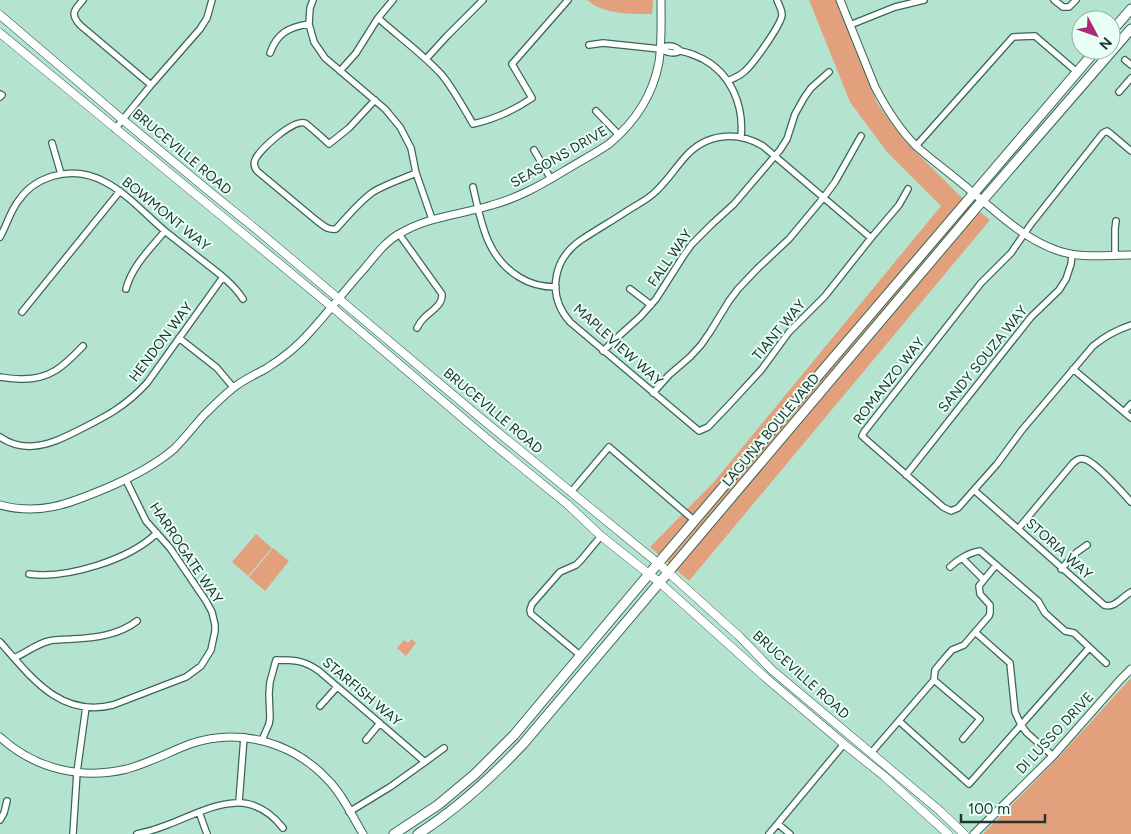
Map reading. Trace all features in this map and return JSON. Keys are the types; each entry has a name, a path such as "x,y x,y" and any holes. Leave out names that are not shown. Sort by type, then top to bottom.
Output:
{"main road":[{"path":"1121,20 1131,9"},
{"name":"BRUCEVILLE ROAD","path":"0,15 122,120 619,530 668,572 772,670 964,834"},
{"name":"LAGUNA BOULEVARD","path":"418,834 483,784 528,738 982,201 1131,29"},
{"name":"BRUCEVILLE ROAD","path":"0,33 567,504 601,536 659,582 740,655 884,776 948,834"},
{"name":"LAGUNA BOULEVARD","path":"394,834 438,804 496,754 1087,60"},
{"path":"483,784 484,774 528,727 528,718"},
{"path":"844,744 854,745 891,775 902,780"}],"street":[{"path":"83,0 74,11 76,20 151,85"},
{"path":"115,129 204,24 212,0"},
{"path":"313,0 310,8 309,24 317,48 325,58 393,118 406,137 432,219"},
{"path":"340,71 364,42 378,18 393,0"},
{"path":"426,60 483,0"},
{"path":"378,18 441,75 453,89 473,124 501,116 532,98 512,64 568,0"},
{"name":"SEASONS DRIVE","path":"0,505 26,509 52,507 78,500 126,480 152,465 174,449 212,407 233,388 286,355 310,332 384,246 399,234 422,222 478,209 523,194 598,151 619,135 646,100 656,75 660,49 661,0"},
{"path":"728,81 740,76 749,67 779,24 782,16 776,0"},
{"path":"840,0 882,99 896,123 916,146 1001,217 1042,245 1072,255 1131,255"},
{"path":"850,25 907,2 924,0"},
{"path":"1054,0 1063,7 1070,7 1076,0"},
{"path":"270,53 280,35 291,29 309,24"},
{"path":"916,146 1013,37 1035,36 1077,72"},
{"path":"589,45 603,43 660,49 664,46 672,46 680,51 703,59 728,81 740,110 742,123 741,137"},
{"path":"1125,60 1131,65"},
{"name":"FALL WAY","path":"603,351 651,305 692,244 734,204 775,156 787,139 795,114 804,98 811,88 829,72"},
{"path":"1119,92 1131,78"},
{"path":"374,100 349,128 329,144 305,124 298,123 268,144 254,160 254,166 264,178 321,224 330,229 336,229 363,200 374,192 416,173"},
{"path":"596,111 619,135"},
{"path":"1024,234 1053,194 1103,133 1107,131 1131,150"},
{"name":"MAPLEVIEW WAY","path":"698,431 603,351 566,317 560,306 556,276 566,253 576,244 653,194 700,144 723,136 741,137 753,140 764,146 871,238"},
{"path":"652,393 701,345 738,290 789,238 824,197 835,182 861,136"},
{"path":"52,143 60,174"},
{"path":"534,150 551,178"},
{"name":"BOWMONT WAY","path":"0,237 13,209 23,194 32,186 60,174 88,175 105,181 120,191 165,231 223,277 243,299"},
{"path":"473,187 488,241 502,264 530,282 542,286 556,287"},
{"name":"TIANT WAY","path":"698,431 708,427 762,369 790,332 825,296 899,205 908,189"},
{"path":"22,312 120,191"},
{"path":"1115,255 1114,229 1116,221"},
{"path":"126,289 134,269 165,231"},
{"path":"399,234 442,294 439,305 416,328"},
{"name":"ROMANZO WAY","path":"1024,234 1003,261 981,284 862,436 943,507 951,511 958,508 997,464 1012,442 1093,346 1105,336 1131,325"},
{"name":"SANDY SOUZA WAY","path":"906,475 1024,325 1059,290 1068,272 1072,255"},
{"name":"HENDON WAY","path":"0,438 22,446 42,445 61,439 112,413 128,402 147,383 223,277"},
{"path":"630,289 651,305"},
{"path":"179,338 217,368 233,388"},
{"path":"0,377 27,379 45,376 67,364 84,346"},
{"path":"1073,369 1131,418"},
{"path":"1124,412 1131,404"},
{"path":"571,492 609,447 695,520"},
{"path":"1018,529 1073,463 1082,458 1111,480 1131,502"},
{"name":"HARROGATE WAY","path":"86,707 113,705 186,677 201,666 211,650 214,638 215,625 209,606 170,548 143,516 126,480"},
{"name":"STORIA WAY","path":"974,490 1100,603 1107,607 1112,606 1131,592"},
{"path":"29,574 41,576 54,575 92,567 140,547 157,533"},
{"path":"581,656 531,614 530,608 560,572 576,565 601,536"},
{"path":"1061,568 1076,552 1087,546"},
{"path":"950,567 954,562 980,552 1038,601 1045,613 1065,631 1074,633 1106,663"},
{"path":"962,558 984,579"},
{"path":"871,753 934,680 935,670 944,659 952,650 964,644 990,613 990,605 980,594 979,586 996,566"},
{"path":"14,658 43,643 104,635 128,628 137,621"},
{"path":"975,632 1010,663 1015,712 1021,725 1027,733 1053,756"},
{"path":"0,642 41,686 51,694 68,703 86,707 77,772 73,834"},
{"path":"899,721 969,784 1089,648"},
{"name":"STARFISH WAY","path":"262,740 269,724 271,675 276,660 297,660 309,664 337,686 425,762"},
{"name":"DI LUSSO DRIVE","path":"974,834 1053,756 1131,669"},
{"path":"934,680 980,719 964,739"},
{"path":"320,706 337,686"},
{"path":"366,740 380,723"},
{"path":"0,737 10,746 36,762 50,767 77,772 99,773 128,769 196,742 215,738 244,737 262,740 286,748 315,766 333,786 363,834"},
{"path":"239,802 244,737"},
{"path":"769,834 844,744"},
{"path":"349,812 390,787 444,748"},
{"path":"0,820 7,801"},
{"path":"137,834 166,826 221,804 239,802 254,805 265,811 283,828"},
{"path":"199,812 207,834"},
{"path":"778,824 790,834"}],"shaded area":[{"path":"587,0 653,0 652,14 627,14 610,11 602,9"},
{"path":"809,0 836,0 877,103 903,139 957,193 990,220 689,581 650,547 713,483 941,206 887,152 850,102"},
{"path":"256,534 272,548 248,576 232,562"},
{"path":"273,548 289,561 265,591 249,577"},
{"path":"412,639 416,643 406,656 397,648 404,640 408,643"},
{"path":"1131,678 1131,834 983,834 1057,759"}]}
